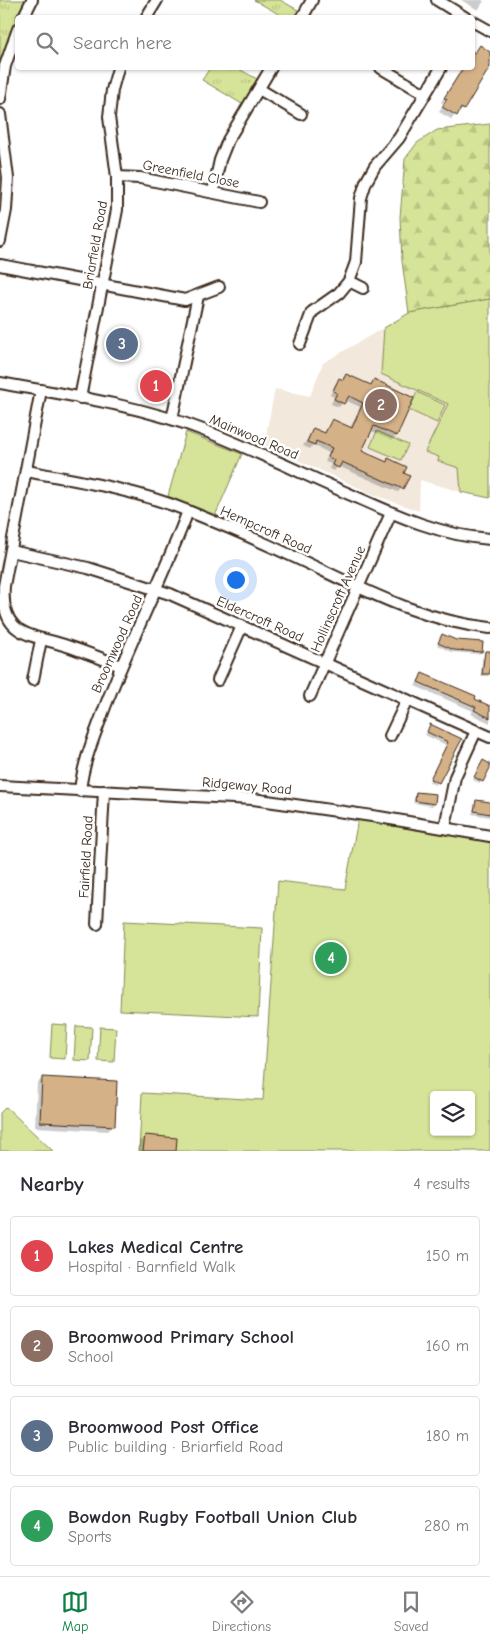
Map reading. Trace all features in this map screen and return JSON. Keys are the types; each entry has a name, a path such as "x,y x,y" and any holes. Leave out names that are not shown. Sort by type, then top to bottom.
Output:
{"street":[{"path":"24,15 32,0"},
{"path":"148,15 157,0"},
{"path":"304,15 312,0"},
{"path":"437,0 461,15"},
{"path":"475,23 490,31"},
{"path":"0,99 5,66 15,38"},
{"name":"Briarfield Road","path":"80,398 117,210 117,177 109,117 112,90 117,70"},
{"path":"213,192 225,147 271,70"},
{"path":"383,70 425,94"},
{"path":"300,344 301,328 312,312 339,293 349,281 356,262 361,204 366,182 375,166 399,138 440,70"},
{"path":"259,89 301,114"},
{"path":"0,114 7,156 8,188 0,241"},
{"name":"Greenfield Close","path":"117,177 140,178 260,202"},
{"path":"0,265 185,300 219,287"},
{"path":"349,281 363,288"},
{"path":"172,419 198,296"},
{"name":"Mainwood Road","path":"0,383 126,406 172,419 246,447 391,513 440,529 490,539"},
{"path":"41,390 3,592 4,611 19,631 121,666"},
{"name":"Hempcroft Road","path":"26,471 137,495 188,511 292,556 357,588 419,612 490,628"},
{"name":"Broomwood Road","path":"80,791 86,758 121,666 157,590 188,511"},
{"name":"Hollinscroft Avenue","path":"309,698 391,513"},
{"name":"Eldercroft Road","path":"11,551 88,568 157,590 490,737"},
{"path":"217,681 242,626"},
{"path":"33,681 41,640"},
{"path":"390,737 407,700"},
{"path":"445,827 455,777 476,731"},
{"name":"Ridgeway Road","path":"0,786 253,799 445,827 490,836"},
{"name":"Fairfield Road","path":"97,924 104,791"}],"shaded area":[{"path":"490,299 458,439 461,492 420,480 419,511 375,495 264,445 275,389 310,396 323,363 409,313"}],"green space":[{"path":"0,0 28,0 20,15 15,15 15,27 0,73"},
{"path":"254,0 280,0 298,10 294,15 280,15"},
{"path":"209,70 241,70 257,79 242,104 202,80"},
{"path":"490,124 490,299 409,313 402,261 400,217 405,159 417,143 437,130"},
{"path":"490,299 490,498 461,492 459,468 438,461 439,457 425,452 448,404 381,374 384,328 409,313"},
{"path":"417,392 445,405 437,423 409,410"},
{"path":"377,431 408,445 401,460 370,447"},
{"path":"186,432 242,454 215,516 168,496"},
{"path":"358,819 490,842 490,1151 139,1151 142,1093 263,1100 278,881 345,889"},
{"path":"124,921 262,928 258,1017 120,1010"},
{"path":"52,1024 67,1025 65,1059 50,1058"},
{"path":"76,1026 92,1027 90,1061 74,1060"},
{"path":"100,1027 116,1028 114,1062 98,1061"},
{"path":"6,1107 53,1151 0,1151 0,1113"}],"building":[{"path":"480,45 490,52 490,67 464,110 461,108 457,116 442,107 447,99 444,98 462,70 475,70 475,53"},
{"path":"346,374 371,385 374,379 414,398 397,436 374,426 362,451 387,462 388,458 407,467 404,473 410,476 403,489 342,462 339,468 332,465 334,460 328,457 332,448 316,441 315,445 307,442 313,428 325,433 332,419 352,428 363,403 349,396 344,404 334,399 337,393 333,391 339,378 343,380"},
{"path":"442,634 456,640 483,642 482,652 454,650 438,643"},
{"path":"485,651 490,651 490,674 482,674"},
{"path":"422,673 476,696 475,699 490,706 490,718 474,710 476,707 418,682"},
{"path":"430,724 462,739 439,783 430,779 448,742 427,732"},
{"path":"483,760 490,764 490,768 483,782 474,777"},
{"path":"416,792 436,794 435,804 415,801"},
{"path":"476,800 490,802 490,814 474,811"},
{"path":"42,1077 117,1081 115,1126 40,1122"},
{"path":"145,1135 177,1138 176,1151 143,1151"}],"place":[{"name":"Broomwood Post Office","path":"122,344"},
{"name":"Lakes Medical Centre","path":"156,386"},
{"name":"Broomwood Primary School","path":"381,405"},
{"name":"Bowdon Rugby Football Union Club","path":"331,958"}]}
